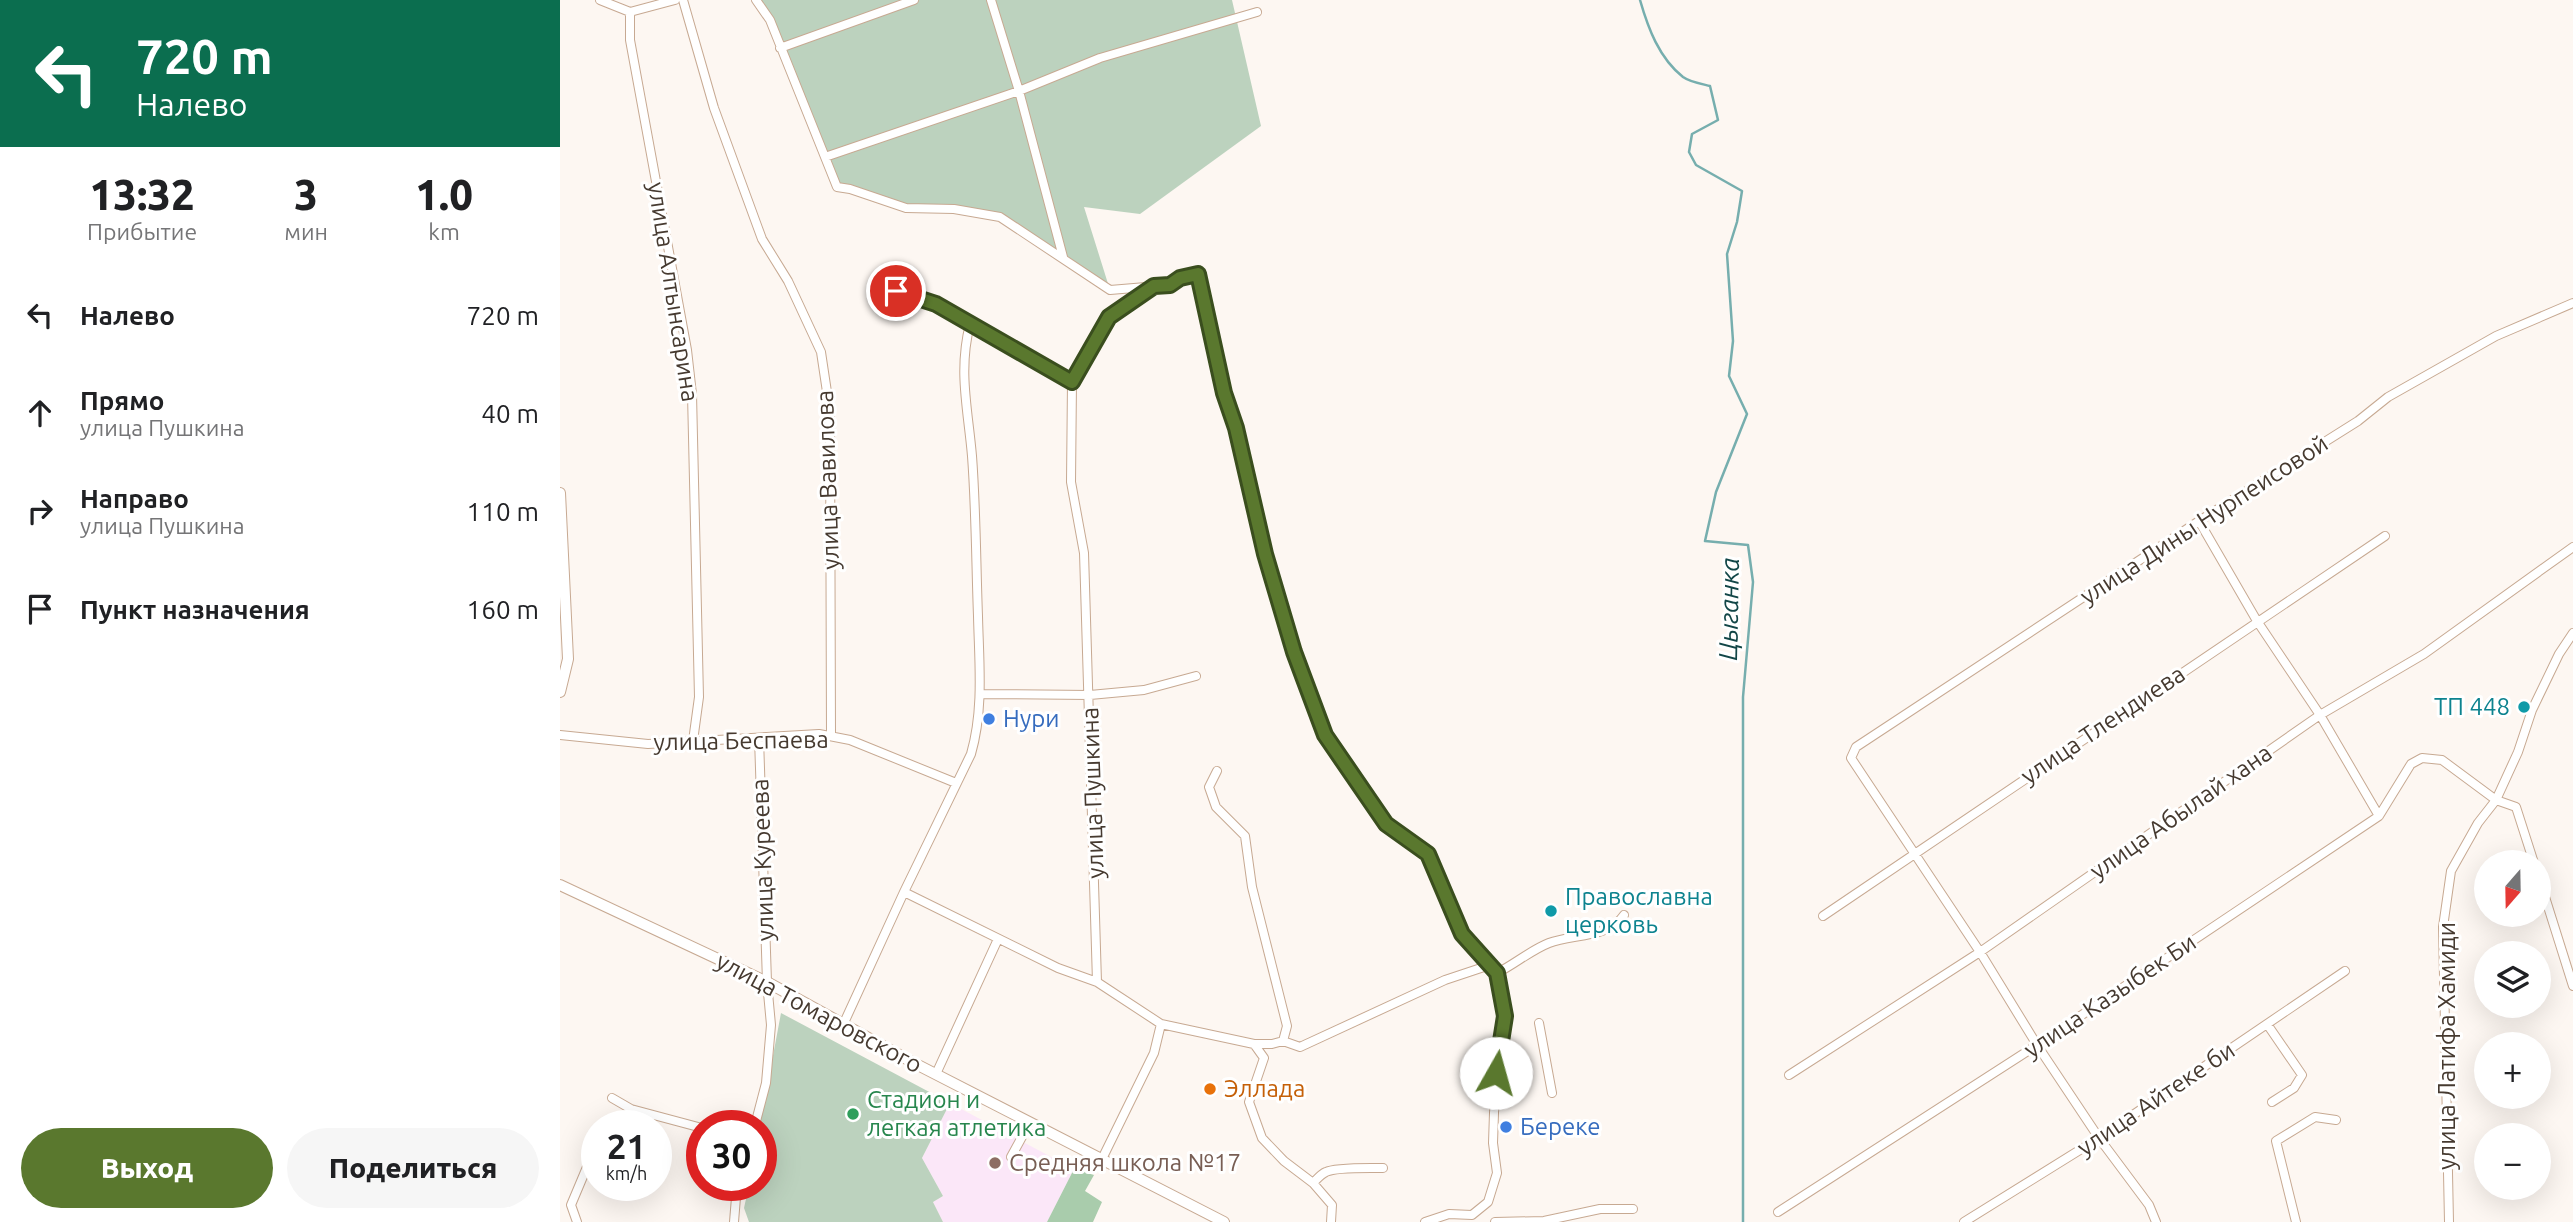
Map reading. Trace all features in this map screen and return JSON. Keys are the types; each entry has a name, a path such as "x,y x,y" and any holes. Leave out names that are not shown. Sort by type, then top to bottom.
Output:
{"street":[{"path":"600,0 630,12 675,0"},
{"name":"улица Вавилова","path":"683,0 714,108 762,239 788,281 821,352 830,412 831,736"},
{"path":"756,0 770,20 837,187 906,208 954,209 999,217 1110,290 1170,285 1180,278 1198,274 1224,393 1236,428 1265,554 1294,652 1325,735 1386,824 1428,854 1462,934 1497,973 1505,1016 1498,1052 1494,1113 1493,1143 1497,1173 1488,1202 1472,1215 1449,1214 1425,1222"},
{"path":"780,48 914,0"},
{"path":"991,0 1019,91 1063,257"},
{"name":"улица Алтынсарина","path":"630,12 630,40 687,350 692,394 699,697 693,741"},
{"path":"825,156 1019,91 1100,58 1257,12"},
{"name":"улица Пушкина","path":"1097,982 1084,553 1071,482 1072,382 1109,317 1154,286"},
{"path":"896,291 936,304 1072,382"},
{"name":"улица Дины Нурпеисовой","path":"1914,853 1851,758 1856,747 2199,521 2358,421 2388,397 2496,336 2573,303"},
{"path":"843,1025 971,754 978,732 980,694 972,458 962,370 970,324"},
{"path":"560,493 568,659 560,692"},
{"path":"2199,521 2257,621 2320,715 2379,816"},
{"name":"улица Тлендиева","path":"1823,916 2385,536"},
{"name":"улица Абылай хана","path":"1789,1075 1980,952 2320,715 2424,654 2573,547"},
{"name":"улица Латифа Хамиди","path":"2449,1222 2443,928 2451,871 2478,822 2496,800 2518,752 2532,710 2559,654 2573,633"},
{"path":"980,694 1090,695 1144,690 1196,676"},
{"name":"улица Беспаева","path":"560,735 648,744 819,734 850,740 956,783"},
{"name":"улица Куреева","path":"759,738 767,982 771,1025 766,1083 759,1110"},
{"name":"улица Казыбек Би","path":"1778,1212 2037,1045 2379,816 2411,764 2422,758 2442,760 2496,800"},
{"path":"1217,771 1209,787 1216,807 1245,836 1252,887 1287,1026 1283,1041"},
{"path":"2496,800 2516,807 2530,850"},
{"path":"1914,853 2099,1138 2149,1205 2155,1222"},
{"name":"улица Томаровского","path":"560,885 767,982 1029,1124 1224,1222"},
{"path":"904,892 1058,968 1097,982 1161,1024 1254,1044 1283,1041 1300,1046 1445,980 1490,965"},
{"path":"1497,973 1548,943 1607,929 1618,924 1624,915"},
{"path":"2552,919 2573,986"},
{"path":"936,1074 998,939"},
{"name":"улица Айтеке би","path":"1964,1222 2099,1138 2346,971"},
{"path":"1539,1023 1552,1093"},
{"path":"1102,1159 1154,1053 1161,1024"},
{"path":"2267,1024 2301,1075 2294,1088 2272,1101"},
{"path":"1254,1044 1264,1058"},
{"path":"1272,1044 1264,1058 1249,1102 1262,1138 1284,1161 1313,1183 1332,1205 1331,1222"},
{"path":"612,1098 631,1109 686,1124"},
{"path":"2296,1222 2276,1141 2315,1117 2336,1120"},
{"path":"1011,1157 1029,1124"},
{"path":"1313,1183 1324,1172 1336,1168 1383,1168"},
{"path":"577,1222 571,1205 581,1181"},
{"path":"734,1222 736,1201"},
{"path":"1481,1208 1495,1222 1544,1221 1600,1209 1633,1209"}],"shaded area":[{"name":"Средняя школа №17","path":"950,1103 1074,1169 1047,1222 943,1222 933,1202 943,1196 922,1158"}],"green space":[{"path":"756,0 1232,0 1261,126 1140,214 1084,207 1110,290 1000,217 906,208 837,187 780,48"},
{"name":"Стадион и легкая атлетика","path":"781,1013 950,1103 922,1158 943,1196 933,1202 943,1222 749,1222 744,1208 746,1201 777,1201 777,1110 763,1110"},
{"path":"1074,1169 1094,1175 1085,1191 1102,1202 1093,1222 1047,1222"}],"waterway":[{"name":"Цыганка","path":"1640,0 1651,32 1667,61 1686,79 1710,86 1718,120 1692,134 1689,152 1696,165 1742,191 1737,222 1727,254 1733,341 1729,376 1747,414 1716,492 1705,541 1748,545 1753,582 1743,697 1743,1222"}],"place":[{"name":"ТП 448","path":"2524,707"},
{"name":"Нури","path":"989,719"},
{"name":"Православна церковь","path":"1551,911"},
{"name":"Эллада","path":"1210,1089"},
{"name":"Стадион и легкая атлетика","path":"853,1114"},
{"name":"Береке","path":"1506,1127"},
{"name":"Средняя школа №17","path":"995,1163"}],"route":[{"path":"896,291 936,304 1072,382 1109,317 1154,286 1170,285 1180,278 1198,274 1224,393 1236,428 1265,554 1294,652 1325,735 1386,824 1428,854 1462,934 1497,973 1505,1016 1496,1073"}]}
